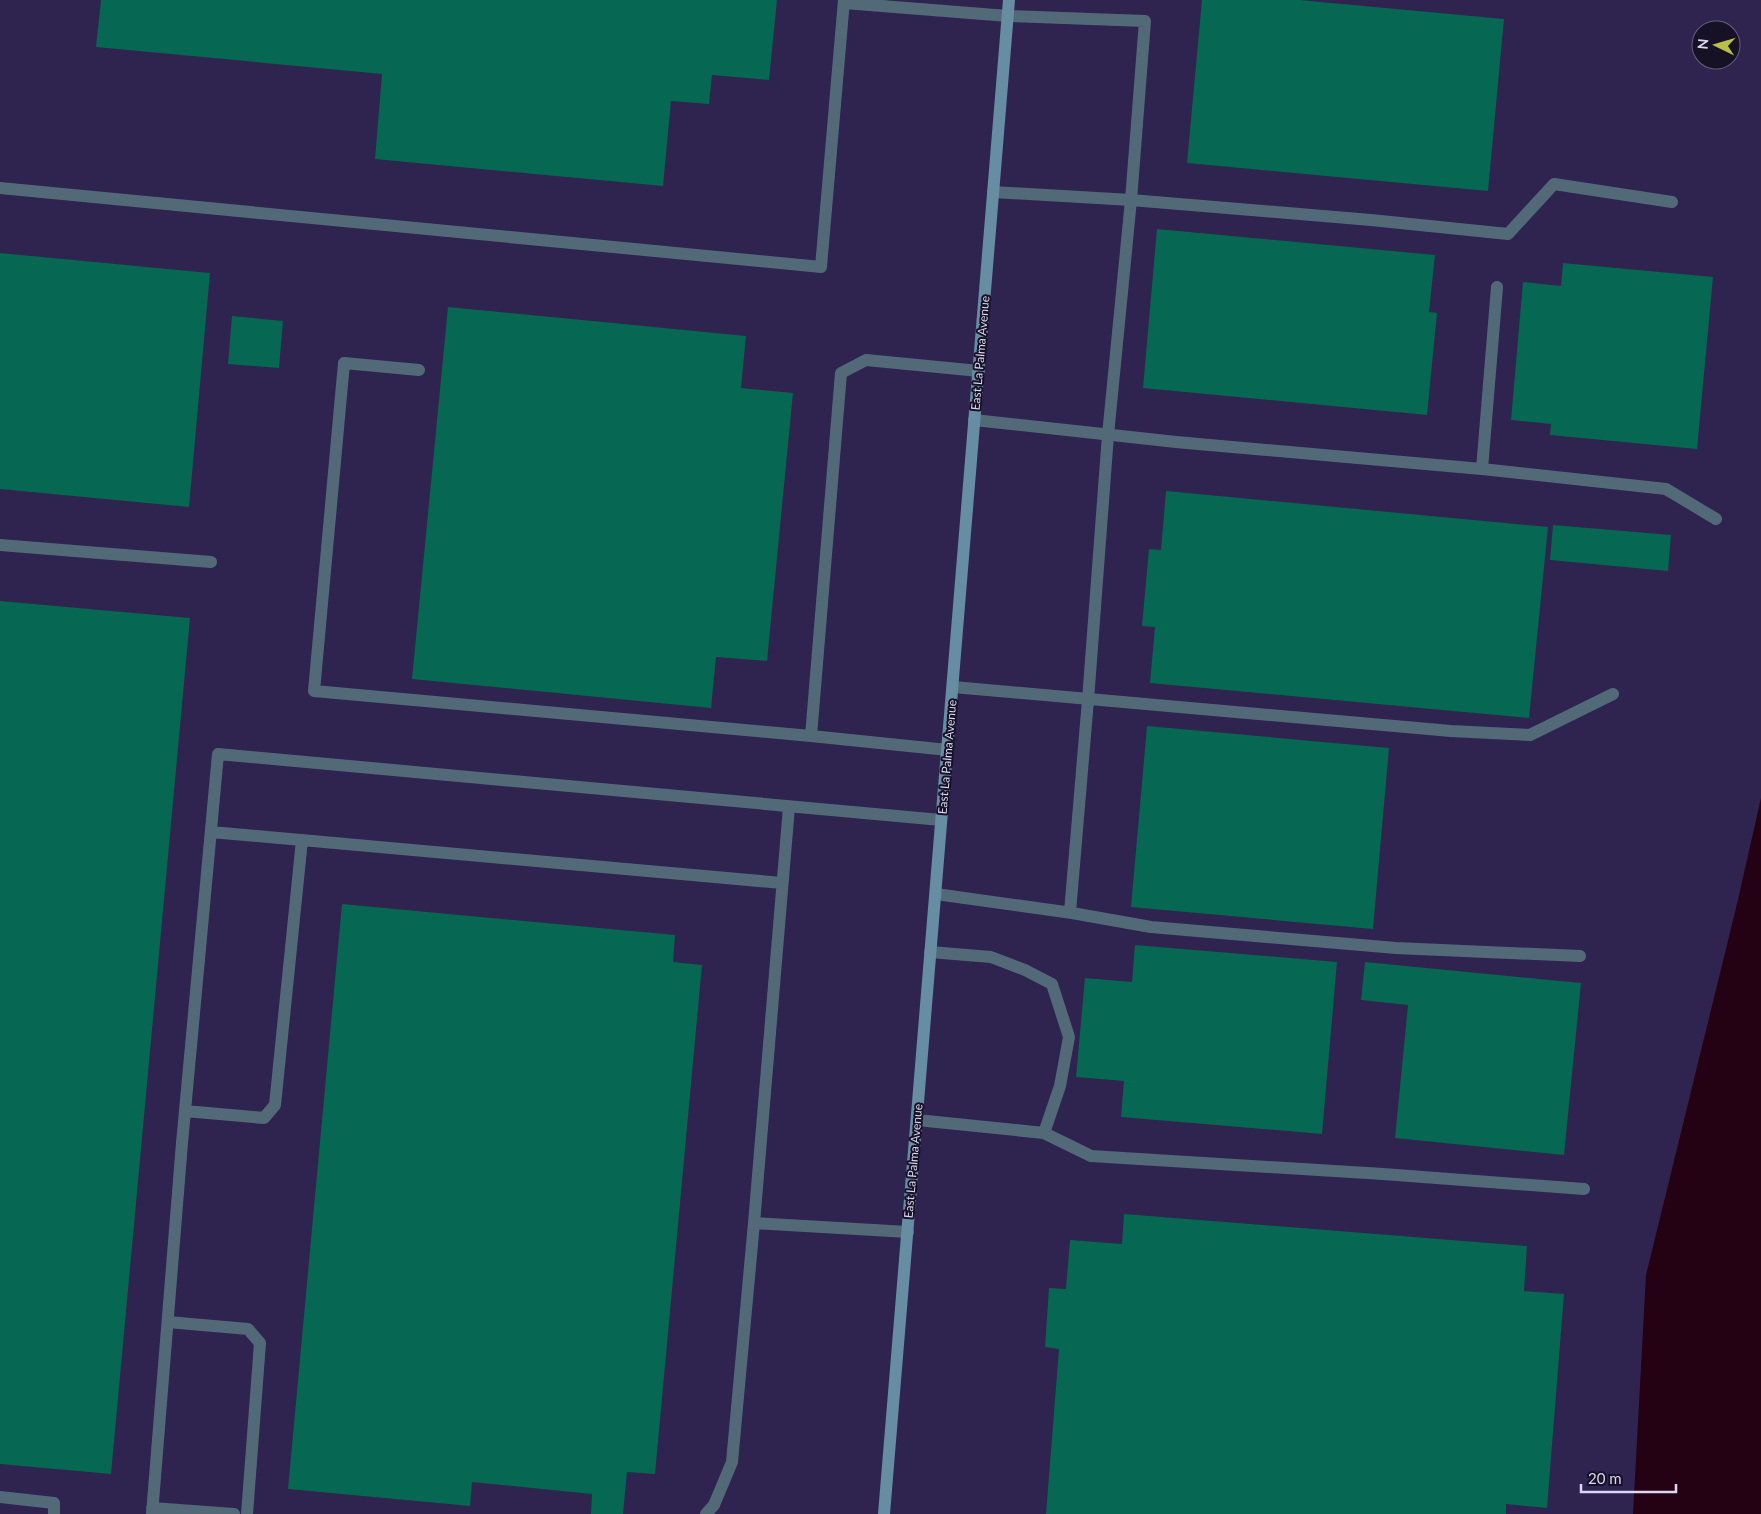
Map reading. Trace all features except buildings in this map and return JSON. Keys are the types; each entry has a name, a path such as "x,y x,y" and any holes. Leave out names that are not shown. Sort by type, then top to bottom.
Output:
{"main road":[{"name":"East La Palma Avenue","path":"884,1514 1009,0"}],"lane":[{"path":"0,188 821,267 844,2 1008,16 1145,21 1131,200 1108,435 1070,912"},
{"path":"993,192 1131,200 1371,220 1508,234 1554,184 1672,202"},
{"path":"1482,469 1497,287"},
{"path":"811,736 841,373 866,360 979,371"},
{"path":"419,370 344,363 314,691 948,750"},
{"path":"974,420 1108,435 1482,469 1666,489 1716,519"},
{"path":"0,545 211,562"},
{"path":"952,687 1441,730 1530,735 1613,694"},
{"path":"234,1514 152,1511 185,1111 218,754 942,820"},
{"path":"706,1514 714,1505 732,1462 754,1223 788,807"},
{"path":"211,832 782,883"},
{"path":"185,1111 264,1118 275,1105 302,840"},
{"path":"936,894 1070,912 1151,928 1396,948 1580,956"},
{"path":"930,952 991,958 1026,970 1052,984 1069,1036 1060,1086 1044,1132"},
{"path":"917,1120 1044,1132 1092,1156 1383,1174 1584,1190"},
{"path":"754,1223 908,1232"},
{"path":"168,1322 248,1329 260,1343 247,1514"},
{"path":"0,1497 54,1503 54,1514"}],"shaded area":[{"path":"1761,798 1761,1514 1633,1514 1646,1275 1737,904"}]}
